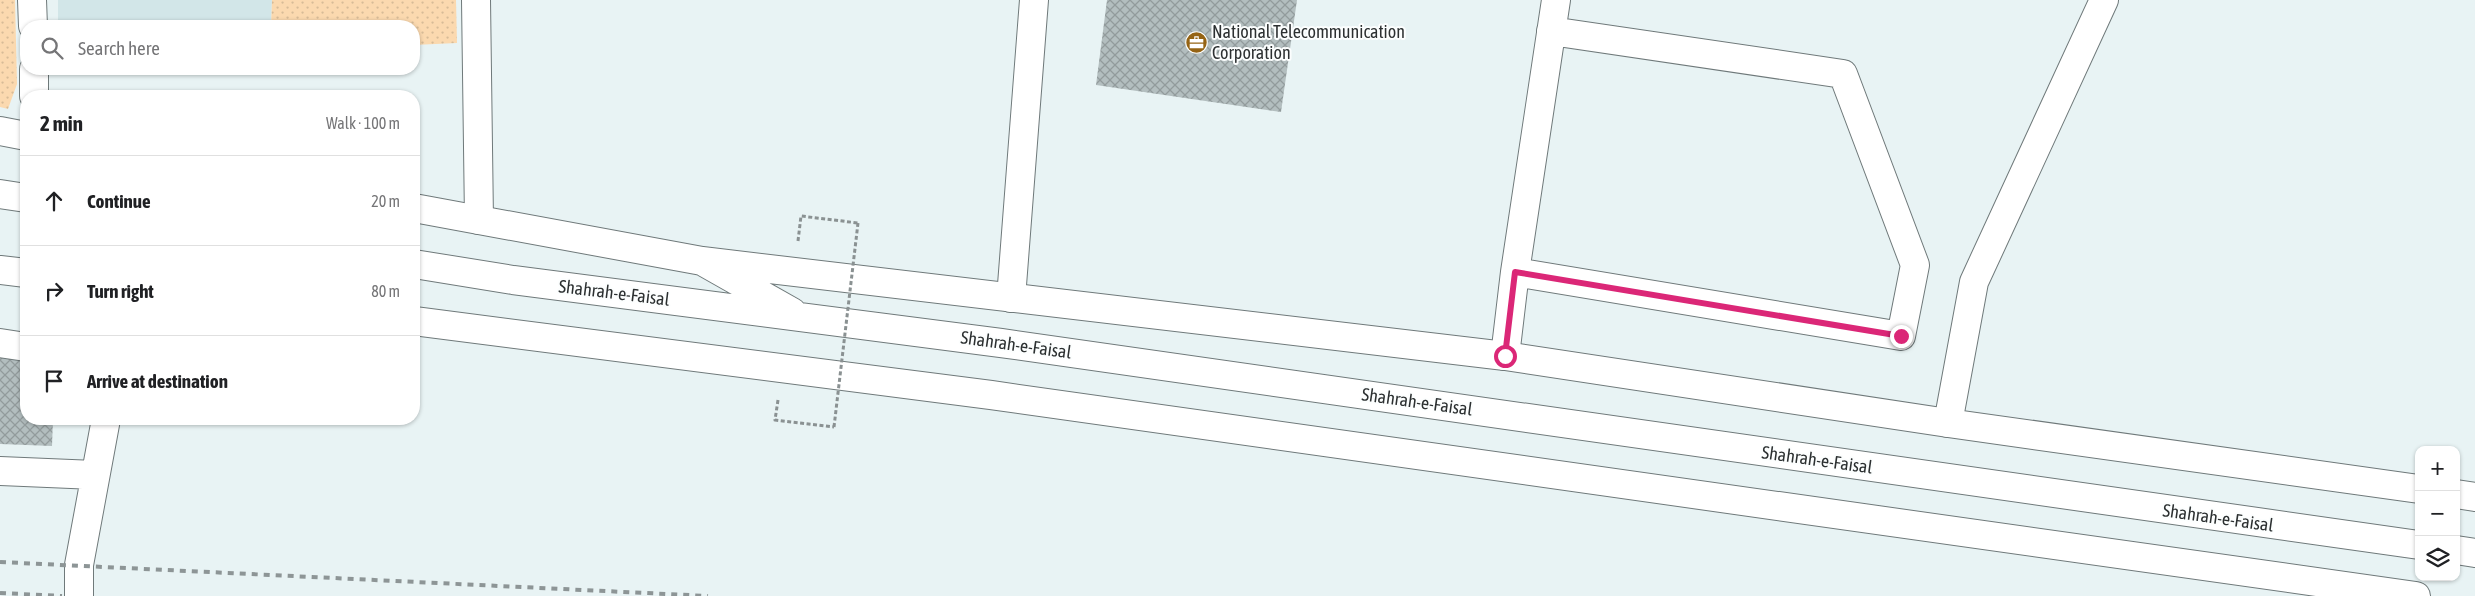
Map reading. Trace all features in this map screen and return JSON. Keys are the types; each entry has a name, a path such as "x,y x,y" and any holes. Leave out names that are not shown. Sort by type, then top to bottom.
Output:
{"main road":[{"path":"32,0 33,20"},
{"path":"476,0 478,220"},
{"path":"1011,298 1034,0"},
{"path":"1505,356 1515,272 1556,0"},
{"path":"1948,423 1974,282 2104,0"},
{"path":"1515,272 1901,336 1915,265 1843,74 1551,31"},
{"path":"34,75 34,90"},
{"path":"0,131 20,135"},
{"path":"0,194 20,197"},
{"path":"420,209 702,261 1505,356 1948,423 2415,488"},
{"path":"702,261 802,318"},
{"name":"Shahrah-e-Faisal","path":"420,265 513,280 1011,344 2415,544"},
{"path":"0,270 20,272"},
{"path":"420,322 991,396 2416,596"},
{"path":"0,343 20,346"},
{"path":"78,596 79,565 105,425"},
{"path":"0,472 95,476"},
{"path":"2460,495 2475,497"},
{"path":"2460,551 2475,553"}],"path":[{"path":"775,420 834,427 858,223 801,216"}],"shaded area":[{"path":"0,0 15,0 17,84 8,109 0,107"},
{"path":"58,0 272,0 271,20 58,20"},
{"path":"272,0 456,0 457,43 420,45 420,20 271,20"}],"building":[{"name":"National Telecommunication Corporation","path":"1107,0 1297,0 1281,112 1096,85"},
{"path":"0,353 20,356 20,425 53,425 52,446 0,444"}],"railway":[{"path":"0,562 708,596"},
{"path":"0,593 62,596"}],"place":[{"name":"National Telecommunication Corporation","path":"1196,42"}],"route":[{"path":"1505,356 1515,272 1901,336"}]}
